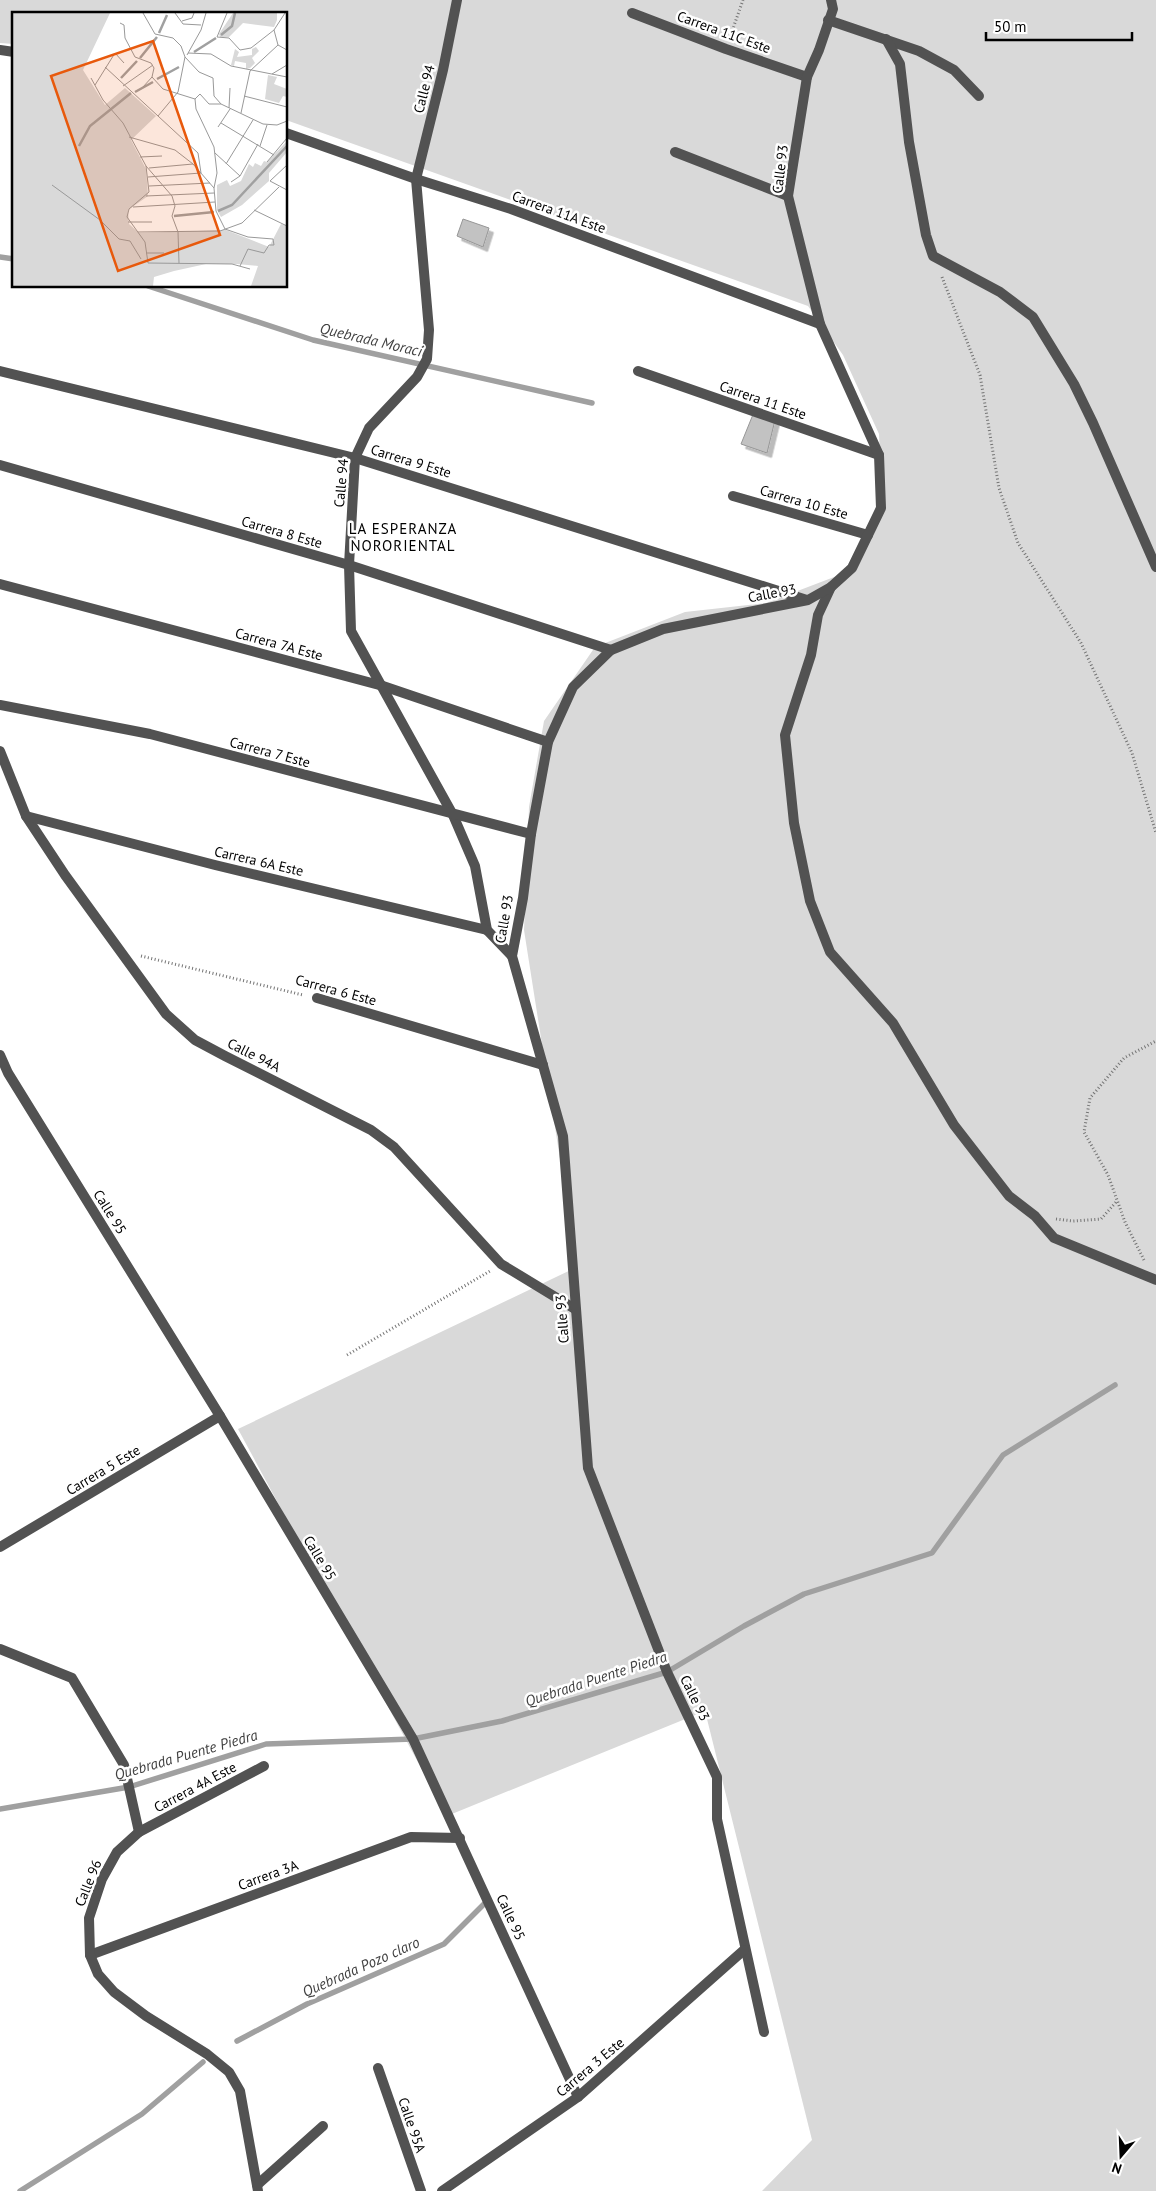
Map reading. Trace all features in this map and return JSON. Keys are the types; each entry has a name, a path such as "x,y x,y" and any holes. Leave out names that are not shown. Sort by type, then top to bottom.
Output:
{"street":[{"name":"Calle 94","path":"458,0 416,179 430,330 427,359 416,377 369,428 355,458 349,565 351,631 453,815 475,866 487,930"},
{"name":"Calle 93","path":"764,2032 744,1950 717,1819 717,1776 667,1672 588,1468 563,1136 512,956 523,898 531,834 548,742 573,687 611,650 663,629 808,600 831,587 852,568 881,508 879,456 820,324 788,196 808,77 833,9 832,0"},
{"name":"Carrera 11C Este","path":"632,13 726,49 808,77"},
{"path":"828,20 919,51 954,70 979,96"},
{"path":"886,39 900,64 909,142 922,203 926,235 933,256 1000,292 1034,317 1074,384 1156,567"},
{"name":"Carrera 11A Este","path":"288,134 416,179 512,208 820,324"},
{"path":"675,152 788,196"},
{"name":"Carrera 9 Este","path":"0,371 355,458 808,600"},
{"name":"Carrera 11 Este","path":"638,371 879,456"},
{"name":"Carrera 8 Este","path":"0,465 349,565 611,650"},
{"name":"Carrera 10 Este","path":"733,496 868,536"},
{"name":"Carrera 7A Este","path":"0,584 383,686 548,742"},
{"path":"831,587 818,615 811,655 786,735 794,823 810,901 830,952 893,1023 954,1125 1010,1196 1035,1216 1054,1238 1154,1279"},
{"name":"Carrera 7 Este","path":"0,704 150,734 531,834"},
{"name":"Calle 94A","path":"0,751 26,816 119,951 166,1014 195,1040 371,1130 394,1147 501,1264 575,1309"},
{"name":"Carrera 6A Este","path":"26,816 215,865 487,930"},
{"path":"487,930 512,956"},
{"name":"Carrera 6 Este","path":"317,998 543,1065"},
{"name":"Calle 95","path":"0,1055 8,1073 220,1416 413,1739 578,2097"},
{"name":"Carrera 5 Este","path":"0,1547 220,1416"},
{"path":"0,1649 72,1678 124,1765 139,1832"},
{"name":"Carrera 4A Este","path":"139,1832 264,1766"},
{"name":"Calle 96","path":"139,1832 117,1852 102,1879 89,1918 90,1955 98,1974 114,1992 146,2016 207,2054 229,2072 240,2091 258,2188"},
{"name":"Carrera 3A","path":"90,1955 411,1836 460,1838"},
{"name":"Carrera 3 Este","path":"442,2191 578,2097 744,1950"},
{"name":"Calle 95A","path":"378,2068 421,2191"},
{"path":"258,2188 323,2126"}],"path":[{"path":"726,49 743,0"},
{"path":"933,256 980,374 999,488 1018,543 1081,643 1132,753 1156,833"},
{"name":"Carrera 6 Este","path":"119,951 317,998"},
{"path":"1154,1279 1117,1201 1108,1175 1084,1132 1090,1098 1124,1058 1156,1041"},
{"path":"1035,1216 1073,1221 1100,1219 1117,1201"},
{"path":"347,1355 501,1264"}],"shaded area":[{"path":"0,0 1156,0 1156,2191 762,2191 812,2140 705,1711 447,1816 238,1429 577,1267 524,930 529,807 544,721 595,647 685,612 766,603 842,574 882,511 879,434 843,355 808,306 288,121 288,12 12,12 12,44 0,43"}],"building":[{"path":"463,219 489,228 483,247 457,236"},
{"path":"754,412 775,420 767,453 741,444"}],"waterway":[{"name":"Quebrada Moraci","path":"0,257 12,259"},
{"name":"Quebrada Moraci","path":"154,288 313,340 592,403"},
{"name":"Quebrada Puente Piedra","path":"0,1809 129,1787 266,1744 413,1739 502,1721 667,1672 744,1626 804,1594 932,1553 1003,1455 1115,1385"},
{"name":"Quebrada Pozo claro","path":"237,2041 307,2004 444,1944 485,1903"},
{"name":"Quebrada Pozo claro","path":"20,2191 142,2114 203,2062"}],"district":[{"name":"LA ESPERANZA NORORIENTAL","path":"403,538"}]}
